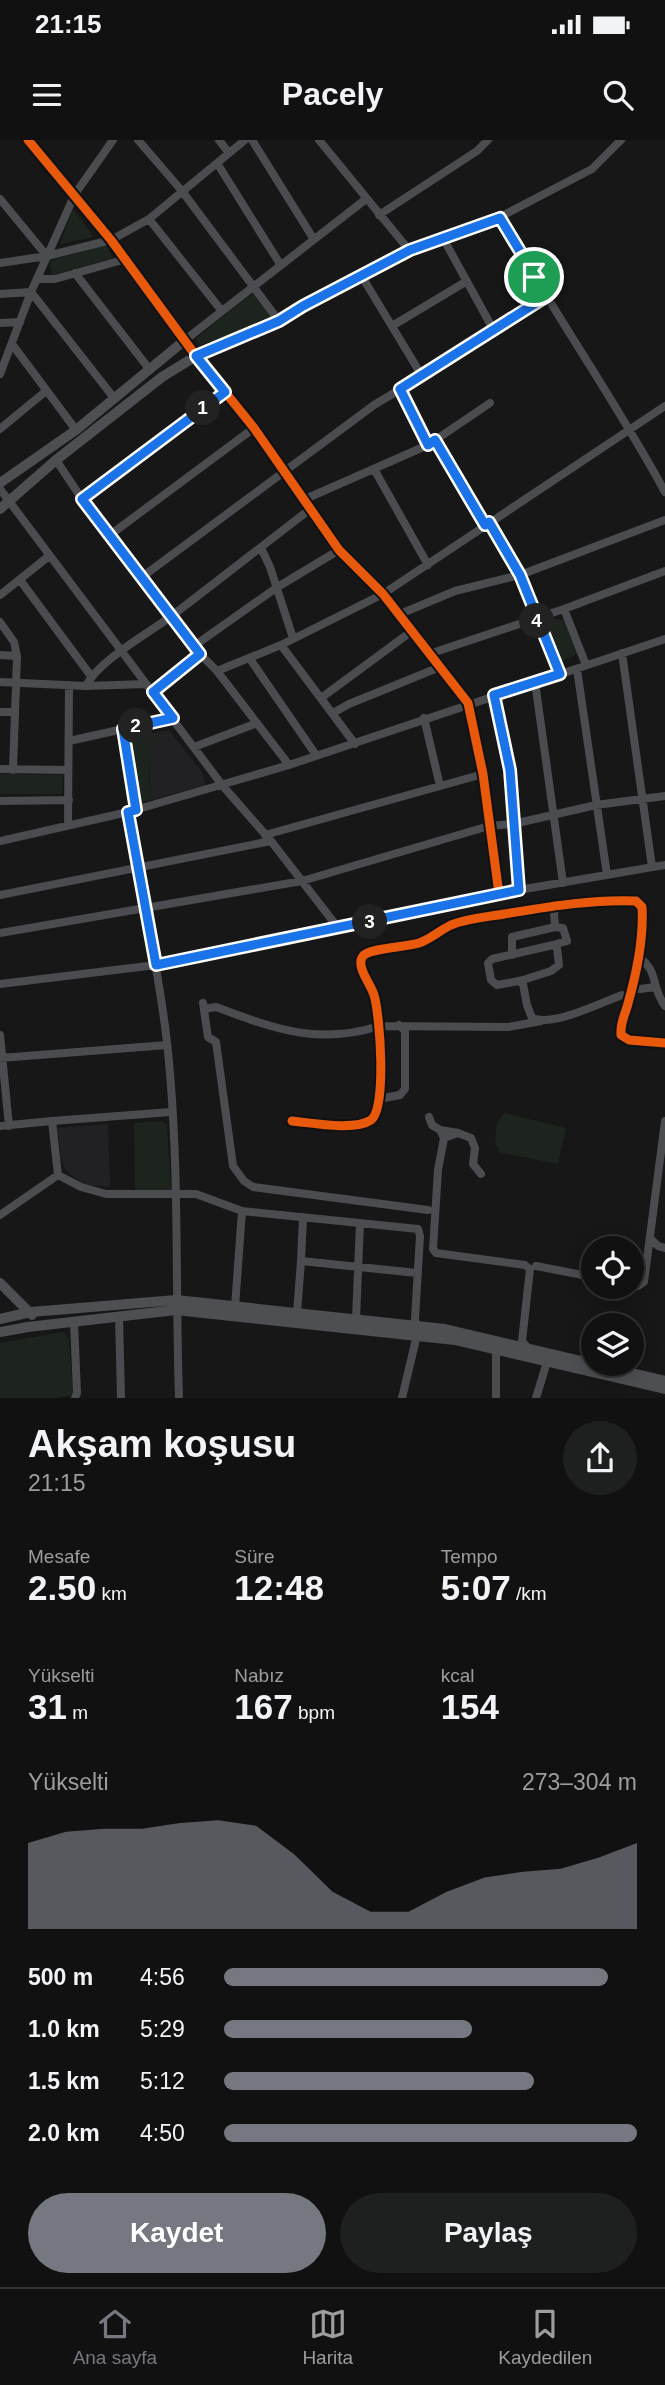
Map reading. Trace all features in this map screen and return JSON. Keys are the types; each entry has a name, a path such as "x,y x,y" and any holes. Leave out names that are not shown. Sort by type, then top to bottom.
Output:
{"main road":[{"path":"0,483 76,430 185,340"},
{"path":"0,509 56,460 162,377 196,356"},
{"path":"0,1283 32,1312 32,1322 28,1327"},
{"path":"0,1332 119,1316 176,1305 417,1331 445,1329 665,1381"},
{"path":"2,1317 32,1312 176,1305 235,1307 356,1319 665,1389"},
{"path":"2,1317 16,1325 28,1327"}],"street":[{"path":"28,140 126,259 196,356 254,428 339,550 400,614 468,703 483,774 499,894"},
{"path":"0,374 31,292 75,194 113,140"},
{"path":"138,140 182,191 279,321"},
{"path":"219,140 229,153"},
{"path":"0,262 47,256 111,240 149,219 245,140"},
{"path":"253,140 313,238"},
{"path":"319,140 410,250"},
{"path":"379,215 477,151 488,140"},
{"path":"196,356 279,321 410,250 500,218 592,169 621,140"},
{"path":"217,163 280,264"},
{"path":"0,199 5,211 47,256"},
{"path":"185,340 366,199"},
{"path":"500,218 631,430 665,492"},
{"path":"149,219 222,310"},
{"path":"443,238 493,329"},
{"path":"39,279 55,279 126,259"},
{"path":"75,274 150,370"},
{"path":"361,275 422,376"},
{"path":"392,326 467,281"},
{"path":"0,294 31,292"},
{"path":"31,292 114,398"},
{"path":"142,577 374,405 547,296"},
{"path":"0,323 20,322"},
{"path":"12,344 76,430"},
{"path":"400,389 520,575 560,674"},
{"path":"0,429 46,391"},
{"path":"82,499 225,392"},
{"path":"303,500 432,442 490,403"},
{"path":"217,671 281,645 383,594 665,406"},
{"path":"110,535 254,428"},
{"path":"56,460 82,499 200,654 217,671 289,765"},
{"path":"374,470 428,565"},
{"path":"0,489 222,785 268,838 339,929"},
{"path":"86,686 91,676 123,650 172,616 309,510"},
{"path":"400,614 455,591 520,575 665,520"},
{"path":"261,548 293,638"},
{"path":"194,646 276,588 339,550"},
{"path":"0,595 49,556"},
{"path":"429,654 536,619 665,571"},
{"path":"20,580 91,676"},
{"path":"564,609 581,667 596,805 607,875"},
{"path":"0,622 14,642 17,656 13,770"},
{"path":"321,698 412,631"},
{"path":"0,841 132,811 289,765 665,639"},
{"path":"281,645 355,744"},
{"path":"622,653 652,867"},
{"path":"153,692 200,654"},
{"path":"0,655 17,656"},
{"path":"250,659 316,755"},
{"path":"333,713 440,667"},
{"path":"0,682 86,686 146,684"},
{"path":"535,682 562,883"},
{"path":"68,825 69,685"},
{"path":"494,695 510,770 519,890"},
{"path":"0,712 15,712"},
{"path":"69,741 173,718"},
{"path":"425,718 440,786"},
{"path":"194,747 257,723"},
{"path":"123,729 137,868 156,965 167,1045 176,1194 179,1398"},
{"path":"0,769 68,770"},
{"path":"0,895 268,838 483,774"},
{"path":"0,933 302,881 489,826 513,824 596,805 665,796"},
{"path":"0,801 69,800"},
{"path":"0,984 156,965 519,890 665,865"},
{"path":"292,1121 359,1125 372,1120 378,1111 379,1099 379,1026 374,994 360,967 361,959 365,954 419,943 453,924 618,900 636,901 642,907 643,923 638,957 620,1026 621,1035 629,1040 665,1043"},
{"path":"553,909 555,926"},
{"path":"512,954 512,937 555,926 562,928 566,934 567,941 558,945 492,959 488,963 492,980 497,985 522,981 551,971 559,965 558,945"},
{"path":"638,957 653,970 656,993 665,1006"},
{"path":"522,981 527,1005 534,1021"},
{"path":"433,1210 253,1187 244,1181 233,1166 216,1042 208,1037 203,1006 215,1007 300,1034 328,1035 379,1026 508,1027 566,1016 640,989 655,987"},
{"path":"379,1099 400,1095 405,1089 402,1028"},
{"path":"0,1035 5,1126 171,1112"},
{"path":"1,1058 167,1045"},
{"path":"429,1116 432,1125 442,1134 458,1133 471,1138 474,1148 473,1164 481,1174"},
{"path":"52,1121 58,1175"},
{"path":"644,1282 657,1247 650,1238 665,1121"},
{"path":"442,1134 433,1210 433,1249 436,1253 581,1275"},
{"path":"58,1175 81,1187 106,1194 196,1194 242,1210 418,1229 420,1236 415,1319 417,1331 402,1398"},
{"path":"0,1215 58,1175"},
{"path":"235,1307 242,1210"},
{"path":"297,1313 303,1217"},
{"path":"356,1319 360,1223"},
{"path":"301,1261 417,1273"},
{"path":"527,1347 522,1340 531,1267"},
{"path":"119,1316 121,1398"},
{"path":"74,1322 75,1398"},
{"path":"496,1350 496,1398"},
{"path":"536,1398 547,1362"}],"shaded area":[{"path":"73,209 94,237 60,244"},
{"path":"106,245 113,258 52,275 49,261"},
{"path":"255,294 272,318 271,321 200,345 195,339"},
{"path":"553,619 564,620 578,654 558,662 543,624"},
{"path":"169,730 203,773 205,785 151,800 149,759 152,746 158,738 156,732"},
{"path":"156,732 158,738 149,759 151,800 140,802 129,744 131,736"},
{"path":"0,774 63,775 62,794 0,794"},
{"path":"504,1113 566,1128 558,1164 498,1152 495,1143 497,1122"},
{"path":"163,1121 167,1126 171,1190 135,1191 134,1123"},
{"path":"108,1124 110,1187 85,1185 68,1173 62,1163 57,1128"},
{"path":"63,1332 69,1339 73,1395 57,1398 0,1398 0,1343"}],"cycle path":[{"path":"28,140 111,240 196,356 254,428 339,550 383,594 468,703 483,774 499,894"},
{"path":"292,1121 344,1126 371,1120 376,1112 381,1081 380,1040 374,995 364,975 361,960 367,953 419,943 451,925 471,919 570,904 636,901 642,907 641,945 621,1035 629,1040 665,1043"}],"route":[{"path":"500,218 534,277 547,296 400,389 428,445 435,440 485,525 489,522 520,575 560,674 494,695 510,770 519,890 156,965 128,812 136,810 123,729 173,718 153,692 200,654 82,499 225,392 196,356 279,321 410,250 500,218"}]}
